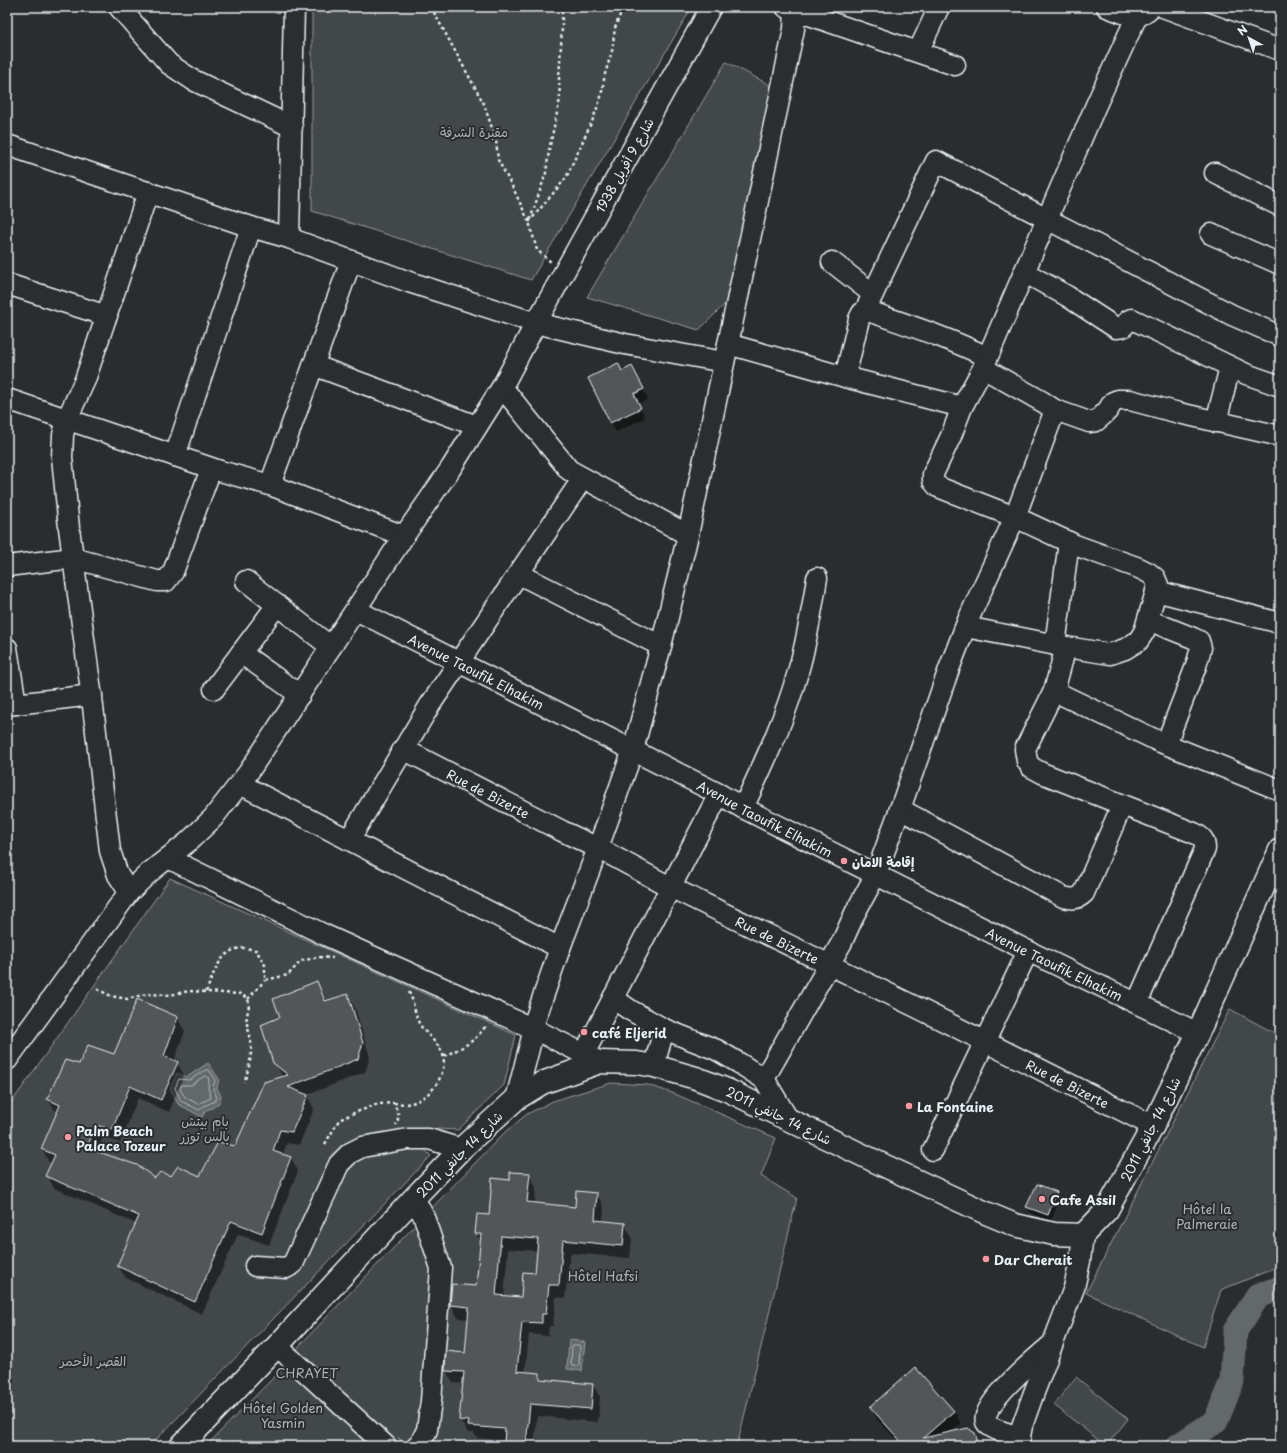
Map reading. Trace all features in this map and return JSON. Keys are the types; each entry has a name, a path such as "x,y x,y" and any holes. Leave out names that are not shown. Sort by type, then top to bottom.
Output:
{"main road":[{"name":"شارع 14 جانفي 2011","path":"180,1446 277,1346 461,1149 516,1098 592,1058 654,1066 696,1078 727,1090 883,1165 1015,1225 1054,1234 1083,1235 1107,1210 1153,1126 1198,1033 1280,850"}],"street":[{"path":"289,238 294,7"},
{"name":"شارع 9 أفريل 1938","path":"7,1060 130,892 150,872 188,842 213,818 248,773 404,536 451,468 502,387 536,322 711,7"},
{"path":"918,52 939,7"},
{"path":"966,627 1060,646 1110,654 1115,653 1138,641 1144,632 1158,585 1155,578 1139,568 1069,542 1015,517 944,490 938,487 933,481 934,474 962,407 985,363 1096,105 1143,12 1107,7"},
{"path":"1163,7 1280,50"},
{"path":"516,1098 535,1020 633,750 661,646 688,535 794,29 792,8 955,66"},
{"path":"128,10 169,64 180,72 193,80 292,127"},
{"path":"7,145 251,227 289,238 416,284 536,322 625,344 726,353 845,376 962,407"},
{"path":"845,376 859,319 869,302 936,162 1232,314 1280,336"},
{"path":"1216,173 1280,206"},
{"path":"130,892 118,875 110,851 62,457 63,435 67,419 85,380 148,192"},
{"path":"175,456 251,227"},
{"path":"1211,234 1280,264"},
{"path":"270,485 351,261"},
{"path":"832,262 869,302 940,337 976,350 985,363 1055,410 1089,422 1102,416 1113,402 1118,400 1130,400 1216,422 1280,436"},
{"path":"1024,272 1067,296 1116,328 1123,327 1129,320 1132,319 1230,367 1280,386"},
{"path":"7,284 107,316"},
{"path":"313,365 477,426"},
{"path":"1216,422 1230,367"},
{"path":"502,387 569,470 688,535"},
{"path":"7,399 211,468 270,485 404,536"},
{"path":"764,1079 842,942 855,913 876,874 949,669 1015,517 1055,410"},
{"path":"7,566 74,558 157,582 166,581 173,572 211,468"},
{"path":"349,840 430,705 583,478"},
{"path":"1069,542 1060,646 1054,691 1025,749 1027,761 1031,767 1042,772 1194,833 1205,841 1205,849 1137,1004"},
{"path":"518,574 661,646"},
{"path":"743,808 775,738 798,672 809,624 817,578"},
{"path":"246,581 331,647"},
{"path":"1156,591 1280,623"},
{"path":"214,689 277,605"},
{"name":"Avenue Taoufik Elhakim","path":"356,610 633,750 743,808 1028,951 1198,1033"},
{"path":"1148,620 1193,638 1199,642 1201,648 1196,666 1166,744"},
{"path":"7,648 12,705 92,695"},
{"path":"241,653 300,695"},
{"path":"1054,691 1166,744 1280,790"},
{"name":"Rue de Bizerte","path":"403,749 598,848 670,887 986,1042 1153,1126"},
{"path":"240,784 560,948"},
{"path":"168,858 325,935 534,1029 592,1058 613,998 635,953 719,794"},
{"path":"900,809 1063,897 1072,899 1079,898 1084,893 1122,805"},
{"path":"933,1150 986,1042 1028,951"},
{"path":"613,998 630,1010 664,1029 717,1050 764,1079 788,1119"},
{"path":"654,1066 664,1029"},
{"path":"255,1266 286,1268 293,1264 339,1164 350,1153 362,1147 408,1139 430,1139 461,1149"},
{"path":"414,1198 424,1217 440,1268 429,1416 427,1430 417,1446"},
{"path":"1052,1345 1035,1359 1000,1393 988,1409 985,1416 986,1423 990,1427 1019,1442 1032,1398 1074,1288 1080,1261 1083,1235"},
{"path":"277,1346 386,1446"}],"path":[{"path":"430,7 484,104 496,140 498,160 529,222 537,250 564,273"},
{"path":"529,222 546,172 560,98 559,78 562,7"},
{"path":"529,222 566,178 593,119 601,98 605,74 612,51 615,28 623,7"},
{"path":"206,992 220,960 228,952 244,948 256,950 264,965 266,980"},
{"path":"248,999 266,980 288,975 302,961 319,957 334,958"},
{"path":"97,989 111,996 127,999 147,994 170,995 189,991 241,994 248,999 250,1005 246,1022 250,1036 252,1054 250,1067 244,1082"},
{"path":"403,989 416,995"},
{"path":"325,1144 339,1120 378,1104 407,1104 421,1099 431,1091 440,1079 443,1067 443,1054 419,1024 410,992"},
{"path":"444,1056 467,1046 476,1038 485,1027 478,1024"},
{"path":"390,1142 399,1116 394,1103"}],"green space":[{"name":"مقبرة الشرفة","path":"312,7 692,7 531,280 312,211"},
{"path":"726,62 772,86 728,301 699,330 587,297"},
{"name":"بام بيتش بالس توزر","path":"170,878 516,1035 504,1085 458,1130 438,1129 378,1150 424,1149 431,1156 150,1446 7,1446 7,1109"},
{"name":"Hôtel la Palmeraie","path":"1230,1009 1280,1036 1280,1265 1221,1290 1203,1347 1086,1293"},
{"name":"Hôtel Hafsi","path":"611,1083 648,1085 675,1094 776,1138 761,1176 797,1198 737,1446 407,1446 398,1437 406,1446 206,1446 282,1369 300,1345 503,1134 527,1114 553,1101"},
{"path":"1076,1377 1128,1419 1106,1446 1054,1405"}],"water":[{"path":"208,1063 219,1079 217,1088 221,1096 219,1103 206,1110 202,1117 178,1104 170,1088 177,1073 187,1077"},
{"path":"569,1340 585,1342 582,1371 567,1369"}],"building":[{"path":"618,363 622,371 632,366 644,389 634,394 641,408 610,423 588,378"},
{"name":"Palm Beach Palace Tozeur","path":"317,981 325,1001 348,994 363,1043 358,1059 288,1087 308,1095 292,1132 280,1130 273,1151 291,1157 262,1233 231,1221 195,1302 117,1266 139,1216 45,1176 55,1155 41,1149 60,1105 47,1099 65,1060 79,1064 88,1045 114,1054 137,999 178,1017 164,1056 178,1062 161,1100 130,1086 112,1130 96,1125 87,1148 137,1165 155,1178 160,1172 171,1176 178,1166 200,1176 218,1142 235,1146 264,1082 288,1075 273,1063 261,1025 280,1017 273,999"},
{"path":"510,1172 530,1173 527,1202 575,1207 576,1191 597,1193 595,1220 625,1223 623,1246 563,1240 559,1285 549,1285 546,1314 542,1314 542,1323 522,1322 517,1371 540,1373 540,1379 593,1384 591,1409 530,1404 526,1445 504,1443 505,1429 468,1426 469,1421 459,1420 464,1372 445,1371 446,1351 465,1353 469,1307 450,1305 452,1284 476,1286 481,1234 475,1234 477,1214 489,1215 492,1178 510,1180","holes":["501,1236 538,1239 535,1273 523,1272 521,1297 496,1295"]},
{"name":"Cafe Assil","path":"1037,1184 1057,1192 1048,1215 1026,1207"},
{"path":"915,1367 954,1411 923,1438 968,1428 975,1433 979,1446 905,1446 870,1407"}],"waterway":[{"path":"1178,1446 1216,1421 1232,1381 1235,1331 1258,1296 1280,1288"}],"place":[{"name":"إقامة الامان","path":"844,861"},
{"name":"café Eljerid","path":"584,1032"},
{"name":"La Fontaine","path":"909,1106"},
{"name":"Palm Beach Palace Tozeur","path":"68,1137"},
{"name":"Cafe Assil","path":"1042,1199"},
{"name":"Dar Cherait","path":"986,1259"}],"park label":[{"name":"القصر الأحمر","path":"93,1360"},
{"name":"CHRAYET","path":"307,1372"},
{"name":"Hôtel Golden Yasmin","path":"283,1414"}]}
